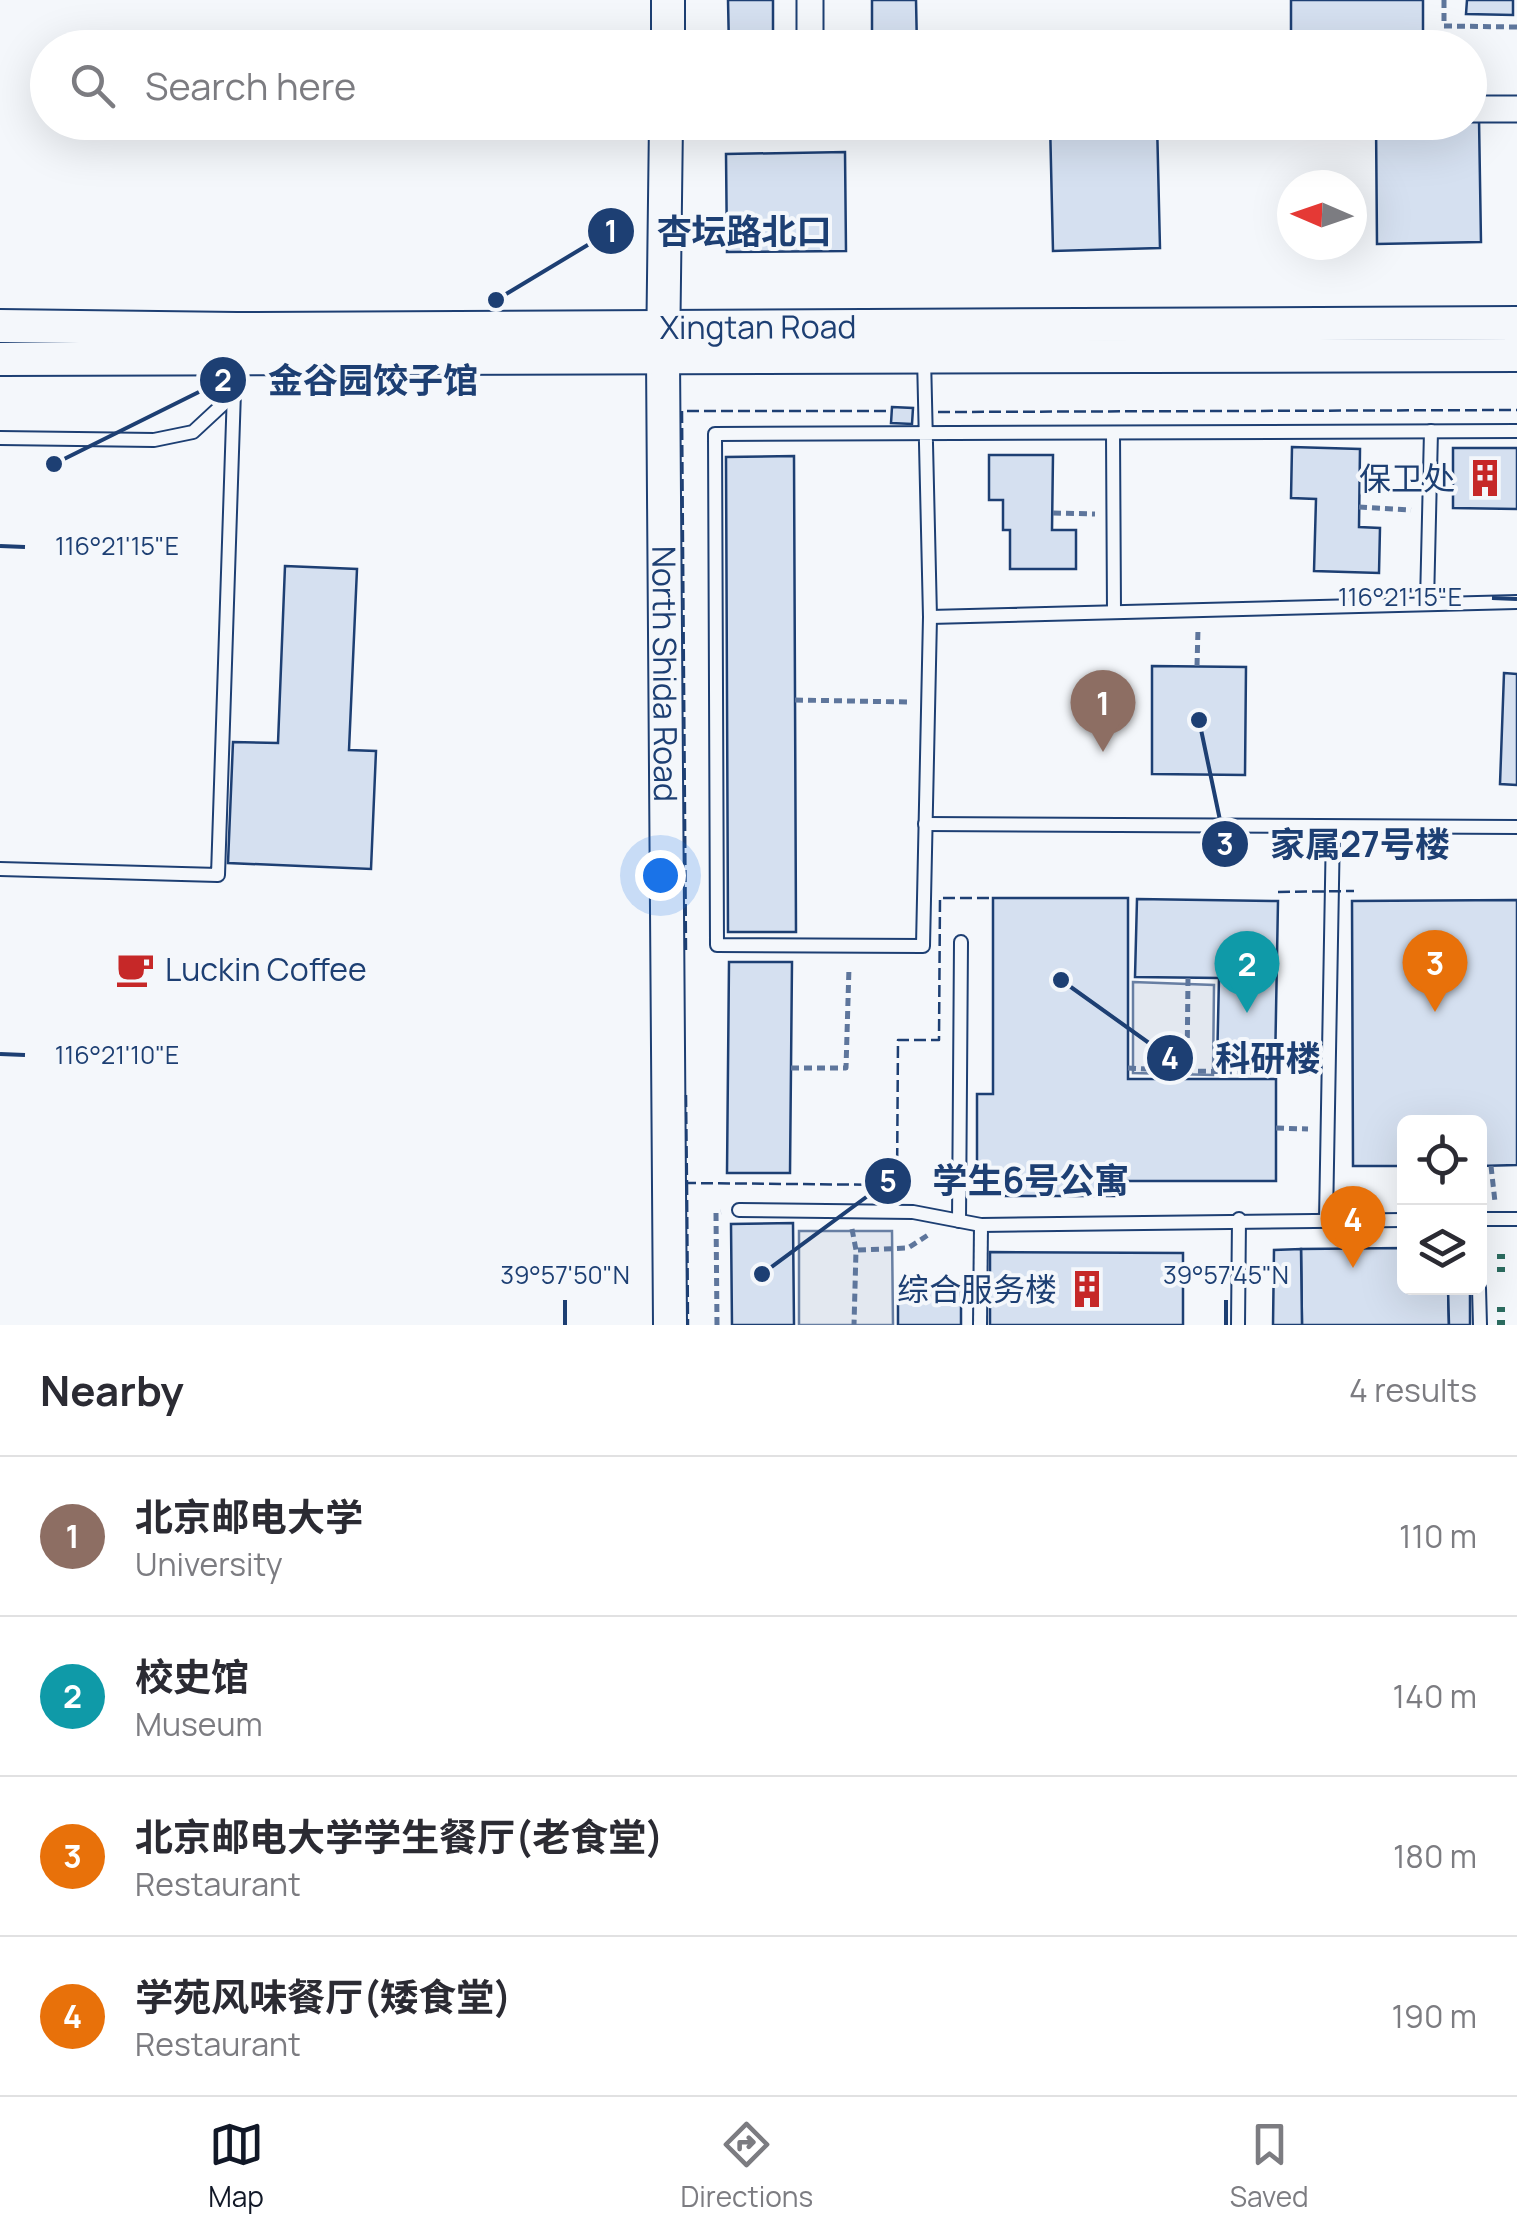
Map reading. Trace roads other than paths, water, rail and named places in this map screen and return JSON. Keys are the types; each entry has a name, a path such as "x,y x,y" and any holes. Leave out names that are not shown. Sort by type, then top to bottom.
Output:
{"street":[{"path":"668,0 668,30"},
{"path":"810,0 810,30"},
{"path":"1487,109 1517,109"},
{"name":"North Shida Road","path":"666,140 663,341 670,1325"},
{"name":"Xingtan Road","path":"0,360 236,344 924,338 1517,323"},
{"name":"Xingtan Road","path":"0,326 236,344"},
{"name":"Xingtan Road","path":"924,338 1517,356"}],"lane":[{"path":"924,338 925,435 930,617 923,946 717,945 715,434 925,435 1517,430"},
{"path":"0,869 218,875 236,344"},
{"path":"0,438 154,440 192,432 234,394"},
{"path":"1427,603 1432,431"},
{"path":"1114,433 1114,612"},
{"path":"930,617 1517,602"},
{"path":"925,824 1517,827"},
{"path":"1326,1220 1333,828"},
{"path":"959,1221 962,942"},
{"path":"739,1210 914,1212 980,1226 1397,1220"},
{"path":"1487,1219 1517,1219"},
{"path":"1238,1325 1239,1220"},
{"path":"980,1226 980,1325"},
{"path":"1480,1295 1480,1325"}],"place":[{"name":"杏坛路北口","path":"496,300"},
{"name":"金谷园饺子馆","path":"54,464"},
{"name":"保卫处","path":"1485,478"},
{"name":"家属27号楼","path":"1199,720"},
{"name":"北京邮电大学","path":"1103,752"},
{"name":"Luckin Coffee","path":"135,969"},
{"name":"科研楼","path":"1061,980"},
{"name":"北京邮电大学学生餐厅(老食堂)","path":"1435,1012"},
{"name":"校史馆","path":"1247,1013"},
{"name":"学苑风味餐厅(矮食堂)","path":"1353,1268"},
{"name":"学生6号公寓","path":"762,1274"},
{"name":"综合服务楼","path":"1087,1289"}]}
